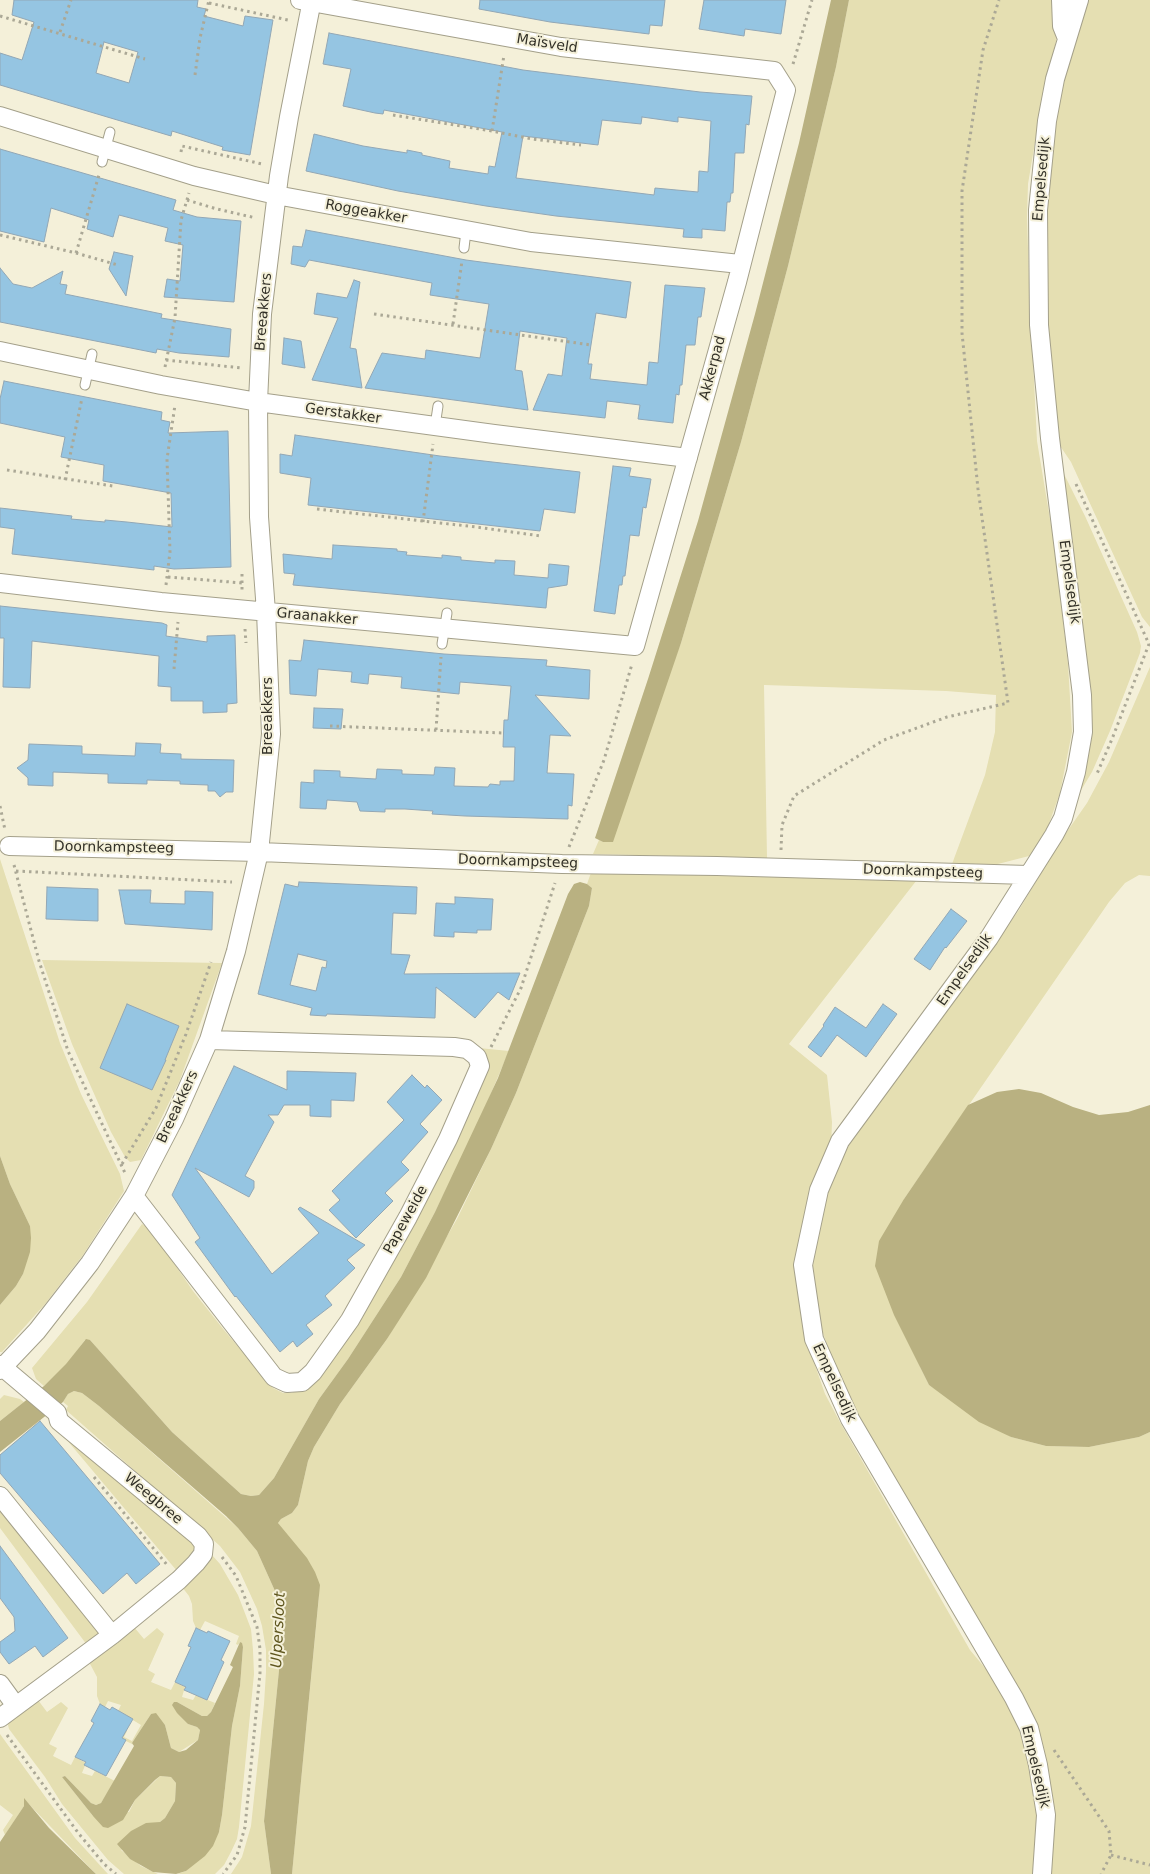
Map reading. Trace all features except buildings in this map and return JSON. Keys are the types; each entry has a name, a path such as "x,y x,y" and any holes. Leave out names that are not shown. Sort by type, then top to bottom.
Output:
{"street":[{"path":"1061,0 1062,26 1067,38"},
{"name":"Empelsedijk","path":"1042,1874 1046,1816 1038,1765 1029,1728 1014,1698 850,1419 814,1338 803,1265 819,1190 840,1141 989,938 1063,818 1076,772 1083,732 1081,685 1050,438 1039,325 1038,210 1047,121 1055,79 1079,0"},
{"name":"Maïsveld","path":"308,1 560,47 774,71 786,90"},
{"name":"Breeakkers","path":"1,1368 37,1330 90,1263 134,1196 174,1119 209,1040 236,952 259,852 271,734 266,612 259,517 258,402 262,314 276,196 308,1"},
{"name":"Akkerpad","path":"635,646 688,458 786,90"},
{"name":"Roggeakker","path":"0,116 194,176 276,196 531,242 740,264"},
{"name":"Gerstakker","path":"0,351 258,402 688,458"},
{"name":"Graanakker","path":"0,583 179,604 635,646"},
{"name":"Doornkampsteeg","path":"9,846 239,851 562,864 605,863 1028,875"},
{"name":"Papeweide","path":"134,1196 274,1377 287,1383 302,1382 312,1372 350,1320 408,1217 448,1140 480,1066 477,1057 468,1049 209,1040"},
{"name":"Weegbree","path":"1,1368 57,1413 59,1421 198,1536 204,1544"},
{"path":"0,1496 112,1635"},
{"path":"3,1725 16,1706 112,1635 179,1580 203,1554 204,1544"},
{"path":"0,1684 16,1706"}],"lane":[{"path":"464,248 466,230"},
{"path":"435,426 438,406"}],"path":[{"path":"60,32 71,0"},
{"path":"786,90 812,0"},
{"path":"780,868 782,825 794,796 884,740 947,717 1008,703 978,489 962,333 962,191 983,50 999,0"},
{"path":"195,75 200,38 209,1 288,20 308,1"},
{"path":"0,16 60,32 145,59"},
{"path":"492,131 508,38"},
{"path":"393,115 532,139 581,145"},
{"path":"76,253 106,148"},
{"path":"161,602 168,577 170,552 167,459 181,220 194,176"},
{"path":"0,235 118,265"},
{"path":"453,324 464,248"},
{"path":"374,314 591,345"},
{"path":"65,480 89,370"},
{"path":"423,522 435,426"},
{"path":"7,470 113,486"},
{"path":"1075,482 1149,644 1093,783"},
{"path":"317,510 476,526 541,536"},
{"path":"174,669 179,604"},
{"path":"436,730 444,629"},
{"path":"573,836 604,760 635,646"},
{"path":"330,726 502,733"},
{"path":"0,806 39,961 68,1051 122,1164 134,1196"},
{"path":"231,891 239,851"},
{"path":"475,1078 520,988 562,864"},
{"path":"15,871 232,882"},
{"path":"122,1164 156,1108 186,1034 211,960"},
{"path":"91,1472 179,1580"},
{"path":"204,1544 217,1551 236,1576 257,1628 260,1650 258,1704 245,1827 237,1855 223,1874"},
{"path":"3,1725 79,1834 104,1864 116,1874"},
{"path":"1029,1728 1056,1752 1109,1831 1111,1854 1101,1874"},
{"path":"1111,1854 1150,1865"}],"shaded area":[{"path":"831,0 849,0 836,67 788,266 741,442 681,643 613,842 603,842 595,838 698,521 755,314 799,143"},
{"path":"849,0 1054,0 1056,41 1042,100 1028,184 1027,217 1037,441 1054,543 1068,664 1072,732 1060,793 1042,843 1029,856 994,865 952,864 985,775 995,732 996,695 946,691 764,685 767,858 593,854 599,840 603,842 681,643 741,442 788,266 836,67"},
{"path":"1084,0 1150,0 1150,627 1142,617 1071,462 1056,440 1046,347 1045,195 1061,78"},
{"path":"1062,470 1085,516 1137,632 1141,646 1110,731 1092,772 1077,797 1087,750"},
{"path":"1150,667 1150,876 1139,875 1125,883 1109,902 904,1199 920,1367 929,1385 1011,1437 1046,1446 1089,1447 1139,1437 1150,1432 1150,1874 1048,1874 1046,1768 837,1374 823,1333 816,1301 813,1266 817,1229 823,1202 846,1150 876,1103 1019,910 1059,843 1087,803 1109,762"},
{"path":"0,859 60,1043 81,1094 120,1174 124,1191 83,1255 45,1304 2,1352 0,1352 0,1305 16,1286 23,1274 30,1226 10,1184 0,1156"},
{"path":"593,867 920,876 789,1044 827,1075 832,1122 831,1149 806,1209 807,1342 825,1394 841,1424 970,1650 995,1680 1019,1721 1036,1794 1035,1874 292,1874 319,1596 278,1523 281,1519 292,1513 298,1505 308,1461 314,1447 340,1404 387,1339 457,1219 491,1149 516,1093 589,906 592,888 587,884"},
{"path":"580,882 592,888 589,906 516,1093 491,1149 426,1278 387,1339 340,1404 314,1447 308,1461 298,1505 292,1513 281,1519 278,1523 307,1558 320,1585 292,1874 271,1874 264,1821 284,1620 275,1591 257,1551 226,1516 82,1393 74,1391 68,1394 63,1402 0,1452 0,1421 44,1386 66,1364 86,1339 90,1340 172,1432 241,1494 259,1495 274,1478 319,1399 348,1359 401,1277 435,1212 498,1078 568,894 574,884"},
{"path":"42,960 222,963 180,1080 141,1160 130,1162 125,1157 111,1132 72,1044"},
{"path":"479,1048 509,1051 471,1140 401,1277 348,1359 319,1399 274,1478 259,1495 241,1494 172,1432 90,1340 85,1340 67,1364 44,1386 36,1379 32,1368 87,1302 142,1224 151,1230 193,1291 273,1388 283,1393 291,1393 309,1387 368,1300"},
{"path":"1019,1089 1041,1093 1073,1107 1099,1115 1128,1112 1150,1105 1150,1432 1139,1437 1089,1447 1046,1446 1011,1437 979,1422 929,1385 894,1315 875,1266 879,1241 904,1199 968,1105 997,1092"},
{"path":"0,1156 10,1184 30,1226 31,1238 30,1252 23,1274 16,1286 0,1305"},
{"path":"74,1391 82,1393 99,1406 238,1528 257,1551 275,1591 284,1620 264,1821 271,1874 231,1874 242,1857 251,1826 264,1704 266,1650 257,1609 240,1572 220,1546 66,1410 68,1406 63,1402 68,1394"},
{"path":"4,1395 20,1399 24,1402 0,1421 0,1399"},
{"path":"61,1433 192,1542 196,1553 177,1571"},
{"path":"0,1508 100,1633 87,1645 0,1528"},
{"path":"212,1555 220,1564 238,1595 251,1629 254,1674 239,1827 237,1839 231,1852 224,1865 215,1874 177,1874 186,1871 219,1832 232,1726 240,1686 243,1647 240,1642 238,1645 236,1644 239,1636 205,1621 200,1630 196,1628 193,1621 192,1604 182,1587 206,1566"},
{"path":"134,1627 144,1639 157,1628 164,1634 148,1670 155,1674 151,1682 171,1690 175,1682 185,1687 182,1697 193,1700 196,1695 215,1703 207,1716 202,1716 177,1702 188,1724 200,1730 198,1740 179,1752 171,1748 165,1725 151,1714 132,1743 134,1745 126,1741 121,1737 125,1730 127,1731 124,1737 132,1741 141,1725 118,1711 121,1705 108,1701 105,1707 100,1704 97,1696 97,1677 89,1662"},
{"path":"240,1642 243,1647 240,1686 232,1726 219,1832 213,1846 205,1856 186,1871 176,1874 153,1872 130,1859 117,1844 131,1831 146,1823 160,1822 165,1818 175,1801 176,1783 171,1777 160,1776 155,1780 135,1800 123,1820 108,1828 103,1827 93,1816 62,1777 65,1776 91,1803 96,1805 101,1803 134,1746 132,1743 151,1714 156,1713 165,1725 171,1748 179,1752 186,1750 198,1740 200,1730 188,1724 172,1705 174,1702 177,1702 202,1716 207,1716 211,1712 233,1667 230,1665"},
{"path":"38,1700 47,1712 61,1702 68,1708 49,1744 57,1748 53,1756 71,1765 75,1757 86,1763 82,1773 92,1776 95,1771 115,1781 101,1803 96,1805 91,1803 65,1776 62,1777 93,1816 129,1812 135,1800 160,1776 171,1777 176,1783 175,1801 165,1818 154,1824 121,1850 141,1866 158,1874 124,1874 108,1860 62,1804 45,1777 9,1729 10,1719"},
{"path":"0,1734 75,1838 108,1874 96,1874 24,1799 24,1806 5,1835 3,1830 13,1815 0,1805"},
{"path":"24,1798 49,1828 96,1874 0,1874 0,1842 24,1806"}],"water label":[{"name":"Ulpersloot","path":"279,1630"}]}
